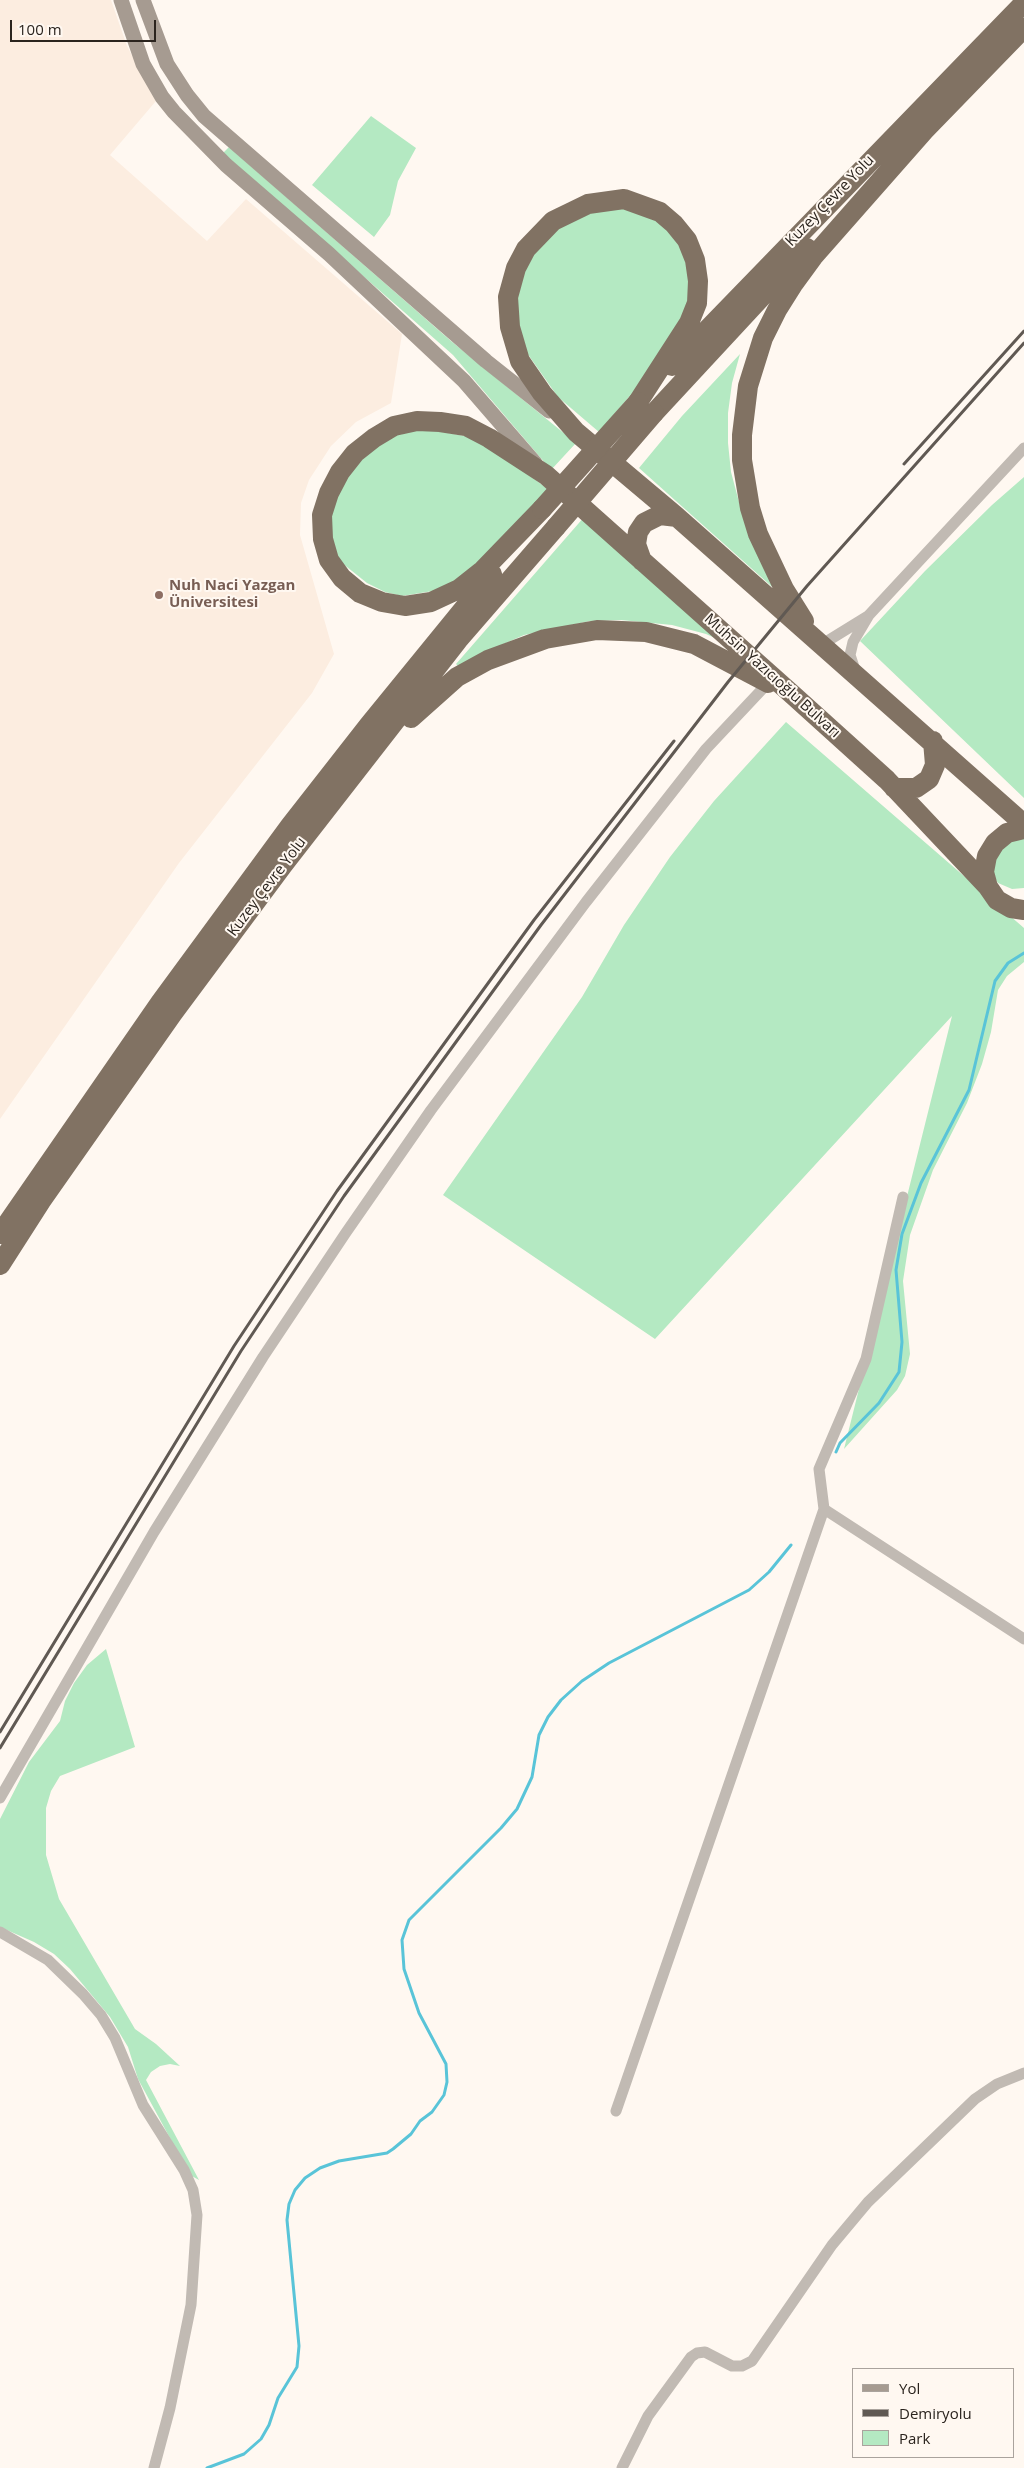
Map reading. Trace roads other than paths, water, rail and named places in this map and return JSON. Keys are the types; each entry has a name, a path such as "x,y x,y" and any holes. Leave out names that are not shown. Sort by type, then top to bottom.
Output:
{"highway":[{"name":"Kuzey Çevre Yolu","path":"638,402 910,118 1024,3"},
{"name":"Kuzey Çevre Yolu","path":"0,1265 168,1020 283,865 458,640 654,414 798,257 1024,28"},
{"path":"822,645 784,589 758,534 750,508 742,460 742,435 748,386 763,338 794,283 814,257 924,131"},
{"path":"542,509 638,402 689,323 697,303 698,281 694,260 687,240 674,224 660,212 624,200 588,204 553,221 538,234 526,249 516,268 508,297 510,327 520,361 542,393 576,432 677,517 933,741 1024,824"},
{"name":"Muhsin Yazıcıoğlu Bulvarı","path":"542,509 484,570 459,589 431,602 405,606 382,602 360,592 342,578 329,560 322,539 322,515 328,493 340,472 355,453 374,438 394,426 417,422 440,422 466,426 489,438 546,475 794,696 894,788 1004,904 1022,911"},
{"name":"Kuzey Çevre Yolu","path":"0,1234 160,1003 290,826 542,509"},
{"path":"642,561 636,544 638,532 644,522 660,515 677,517"},
{"path":"283,865 396,734 427,702 456,677 488,660 518,648 571,633 597,630 646,632 694,644 794,696"},
{"path":"894,788 916,788 929,779 936,765 933,741"},
{"path":"988,887 984,872 990,849 1007,833 1024,829"}],"street":[{"path":"121,0 143,64 162,97 174,112 226,165 329,254 464,381 546,475"},
{"path":"143,0 167,64 187,96 204,116 486,361 576,432"},
{"path":"856,675 850,655 853,642 869,615 1024,448"},
{"path":"822,645 869,615"},
{"path":"0,1798 154,1532 263,1357 345,1234 431,1110 592,894 706,749 768,683"},
{"path":"616,2110 824,1509 819,1469 866,1359 903,1197"},
{"path":"824,1509 1024,1639"},
{"path":"0,1932 48,1960 84,1994 101,2015 115,2038 143,2105 184,2170 193,2190 197,2215 191,2305 170,2408 154,2468"},
{"path":"622,2468 648,2416 691,2357 697,2353 706,2352 732,2366 742,2366 752,2361 832,2245 863,2207 975,2100 998,2084 1024,2073"}],"waterway":[{"path":"836,1452 840,1443 879,1403 899,1372 902,1342 896,1270 902,1234 921,1183 969,1090 995,981 1008,963 1024,953"},
{"path":"207,2468 244,2454 261,2439 269,2425 278,2398 297,2367 299,2346 287,2220 289,2204 295,2190 305,2178 320,2168 339,2161 387,2153 411,2134 420,2121 432,2112 444,2095 447,2082 446,2064 419,2013 404,1969 402,1940 409,1920 501,1828 517,1809 532,1777 539,1735 548,1717 561,1700 582,1681 609,1663 749,1590 769,1572 791,1545"}],"railway":[{"path":"904,464 1024,331"},
{"path":"0,1748 241,1351 344,1196 541,925 728,682 807,586 1024,343"},
{"path":"0,1732 234,1346 337,1191 534,920 674,741"}],"place":[{"name":"Nuh Naci Yazgan Üniversitesi","path":"159,595"}]}
